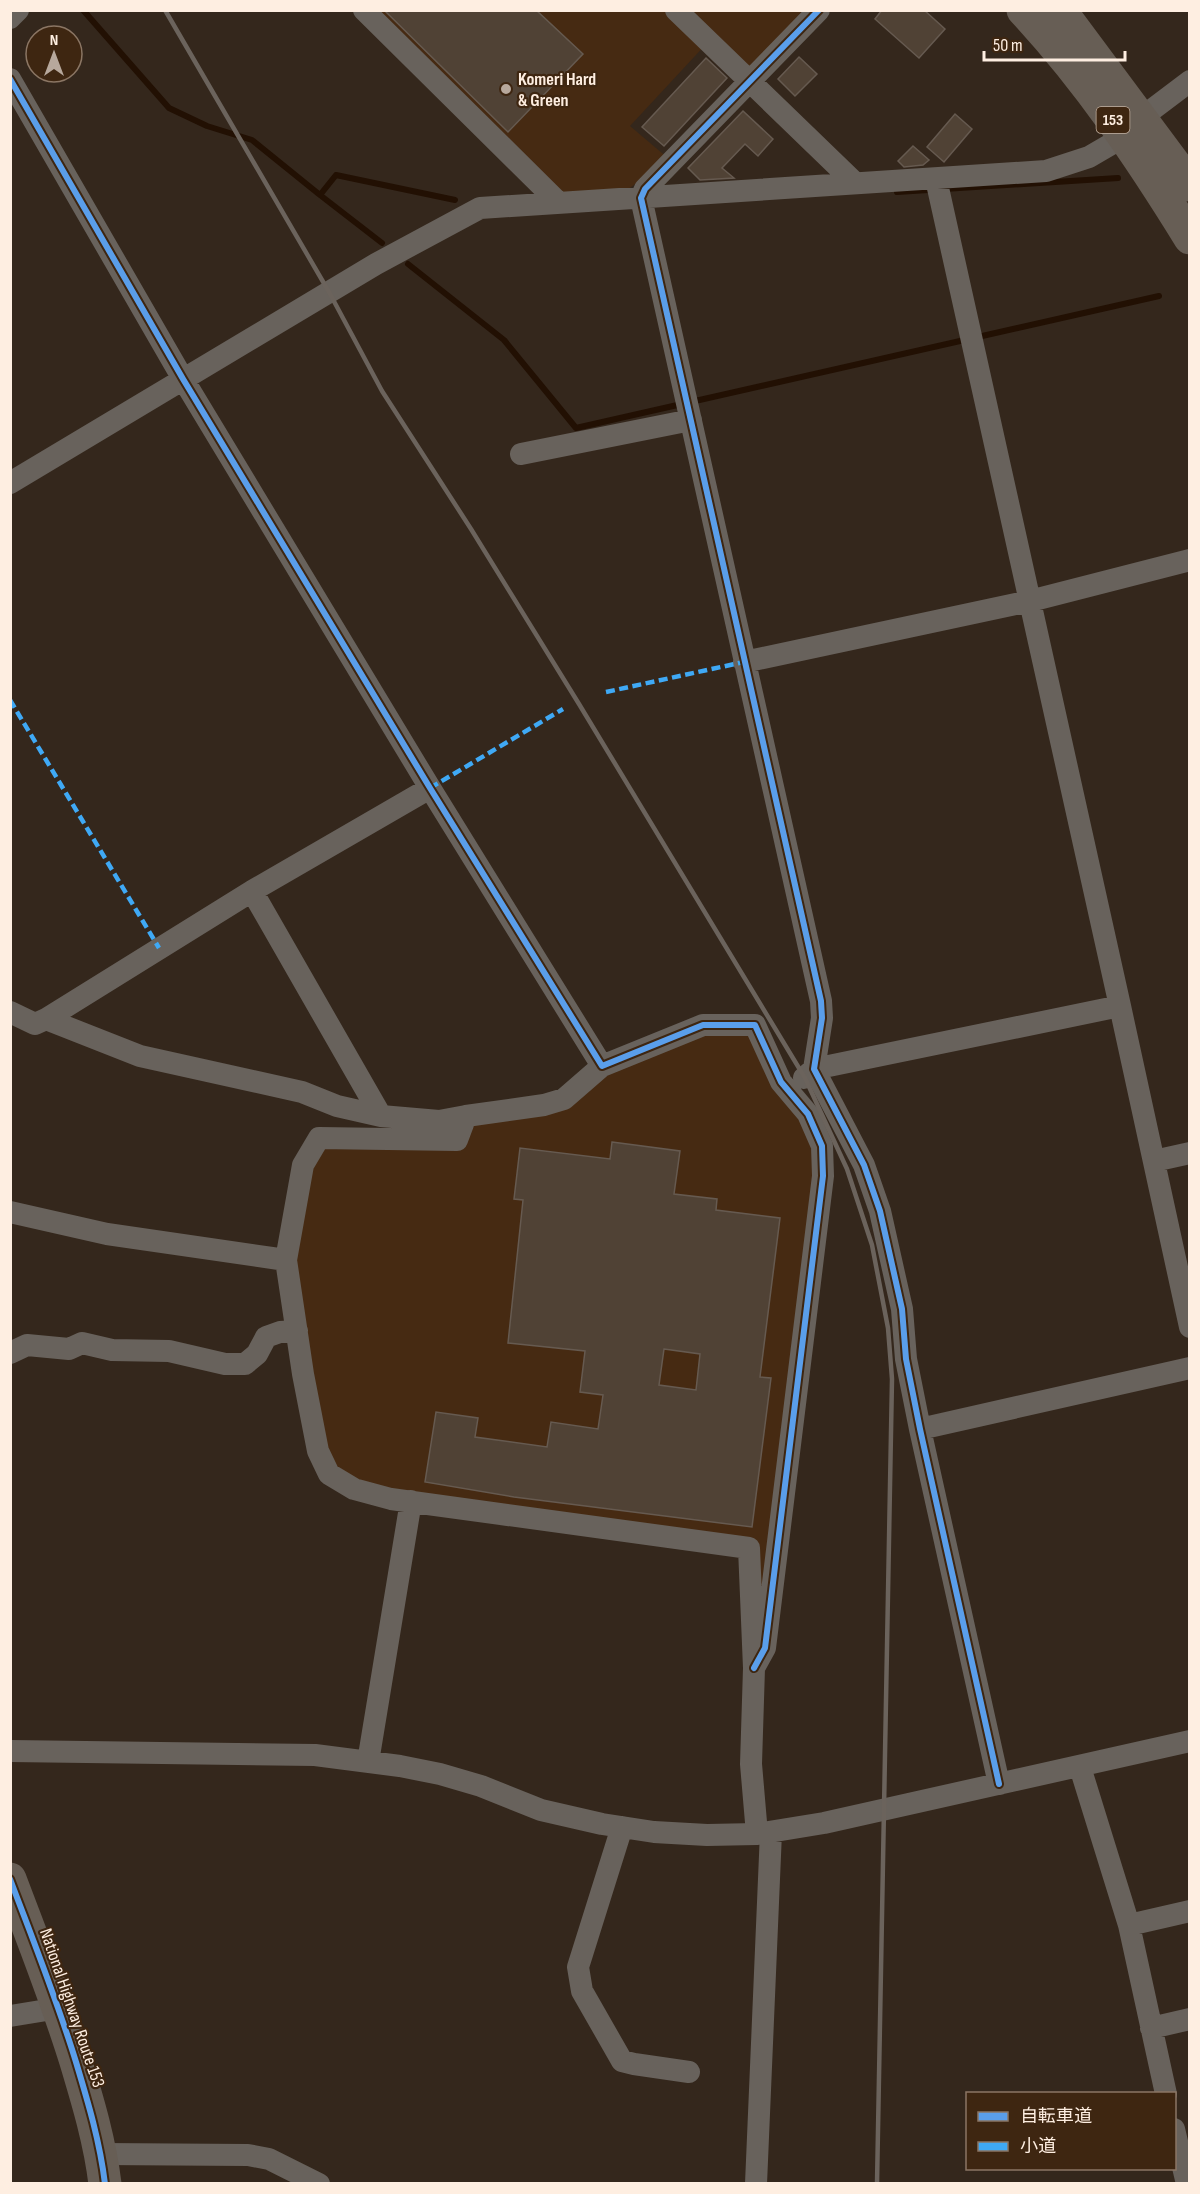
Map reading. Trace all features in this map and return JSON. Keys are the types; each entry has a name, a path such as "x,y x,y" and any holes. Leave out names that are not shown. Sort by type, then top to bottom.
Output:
{"highway":[{"name":"153","path":"1023,10 1190,185"},
{"name":"153","path":"1060,10 1133,127 1190,238"},
{"name":"National Highway Route 153","path":"10,1879 59,2008 87,2096 103,2169"}],"street":[{"path":"10,18 18,10"},
{"path":"363,10 558,202"},
{"path":"676,10 855,183"},
{"path":"819,10 645,189 642,206 821,1001 822,1018 814,1069 864,1165 880,1211 902,1309 906,1359 920,1429 999,1784"},
{"path":"10,79 183,379 430,788 602,1066"},
{"path":"10,483 376,264 480,208 558,202 642,206 855,183 938,187 1046,171 1089,157 1133,127 1190,81"},
{"path":"938,187 1190,1327"},
{"path":"521,454 688,408"},
{"path":"744,662 1030,601 1190,560"},
{"path":"10,1012 35,1024 252,891 430,788"},
{"path":"252,891 381,1116"},
{"path":"789,1091 814,1069 1120,1006"},
{"path":"46,1018 140,1056 302,1092 337,1106 381,1116 439,1121 564,1100 602,1066 703,1024 755,1025 781,1082 808,1114 822,1146 823,1176 765,1648 754,1668"},
{"path":"466,1116 457,1140 320,1138 303,1165 286,1260 318,1451 329,1474 354,1489 411,1502 749,1548 754,1668 751,1764 764,1833 756,2184"},
{"path":"1154,1161 1190,1153"},
{"path":"10,1212 107,1234 286,1260"},
{"path":"10,1353 27,1345 69,1349 82,1343 112,1350 169,1351 225,1364 245,1364 257,1354 266,1337 280,1332 297,1332"},
{"path":"920,1429 1190,1368"},
{"path":"368,1762 411,1502"},
{"path":"10,1751 315,1755 440,1774 481,1786 541,1810 622,1827 654,1832 707,1835 764,1833 824,1823 1190,1741"},
{"path":"1080,1767 1129,1925 1166,2092"},
{"path":"622,1827 578,1967 582,1991 622,2061 688,2072"},
{"path":"1129,1925 1190,1911"},
{"path":"10,2016 59,2008"},
{"path":"1151,2028 1190,2019"},
{"path":"1176,2137 1187,2184"},
{"path":"103,2169 248,2155 269,2159 320,2184"}],"shaded area":[{"path":"369,11 819,11 749,82 708,42 630,126 669,159 627,190 562,195"},
{"path":"703,1025 755,1025 822,1146 765,1648 749,1548 391,1499 329,1474 286,1260 319,1138 544,1105"}],"building":[{"name":"Komeri Hard & Green","path":"384,10 536,10 583,54 508,132"},
{"path":"882,10 924,10 945,29 919,58 875,19"},
{"path":"799,57 817,74 795,96 778,79"},
{"path":"706,58 727,78 664,146 642,127"},
{"path":"743,111 773,139 758,156 745,144 722,168 734,178 700,180 688,168"},
{"path":"955,114 972,129 944,162 927,147"},
{"path":"913,146 929,160 923,165 904,167 898,161"},
{"path":"612,1142 680,1151 674,1194 717,1199 716,1210 780,1218 760,1377 771,1378 752,1527 514,1497 425,1482 436,1412 478,1418 475,1437 547,1447 551,1422 598,1429 603,1395 580,1392 585,1351 508,1343 523,1200 514,1199 520,1148 610,1159","holes":["664,1349 700,1354 696,1390 659,1385"]}],"waterway":[{"path":"83,10 169,108 207,126 252,140 320,195 336,175 455,200"},
{"path":"897,192 1118,178"},
{"path":"320,195 382,243"},
{"path":"408,264 504,340 576,428 1159,296"}],"railway":[{"path":"165,10 329,292 382,391 471,529 579,704 805,1078 847,1169 872,1245 888,1328 892,1379 877,2184"}],"marked path":[{"path":"606,692 744,662"},
{"path":"10,700 159,948"},
{"path":"430,788 563,709"}],"cycle path":[{"path":"819,10 645,189 641,198 821,1001 822,1018 814,1069 864,1165 880,1211 902,1309 906,1359 920,1429 999,1784"},
{"path":"10,79 183,379 430,788 602,1066 703,1025 755,1025 781,1082 808,1114 822,1146 823,1176 765,1648 754,1668"},
{"path":"10,1879 76,2062 97,2137 105,2184"}],"place":[{"name":"Komeri Hard & Green","path":"506,89"}]}
